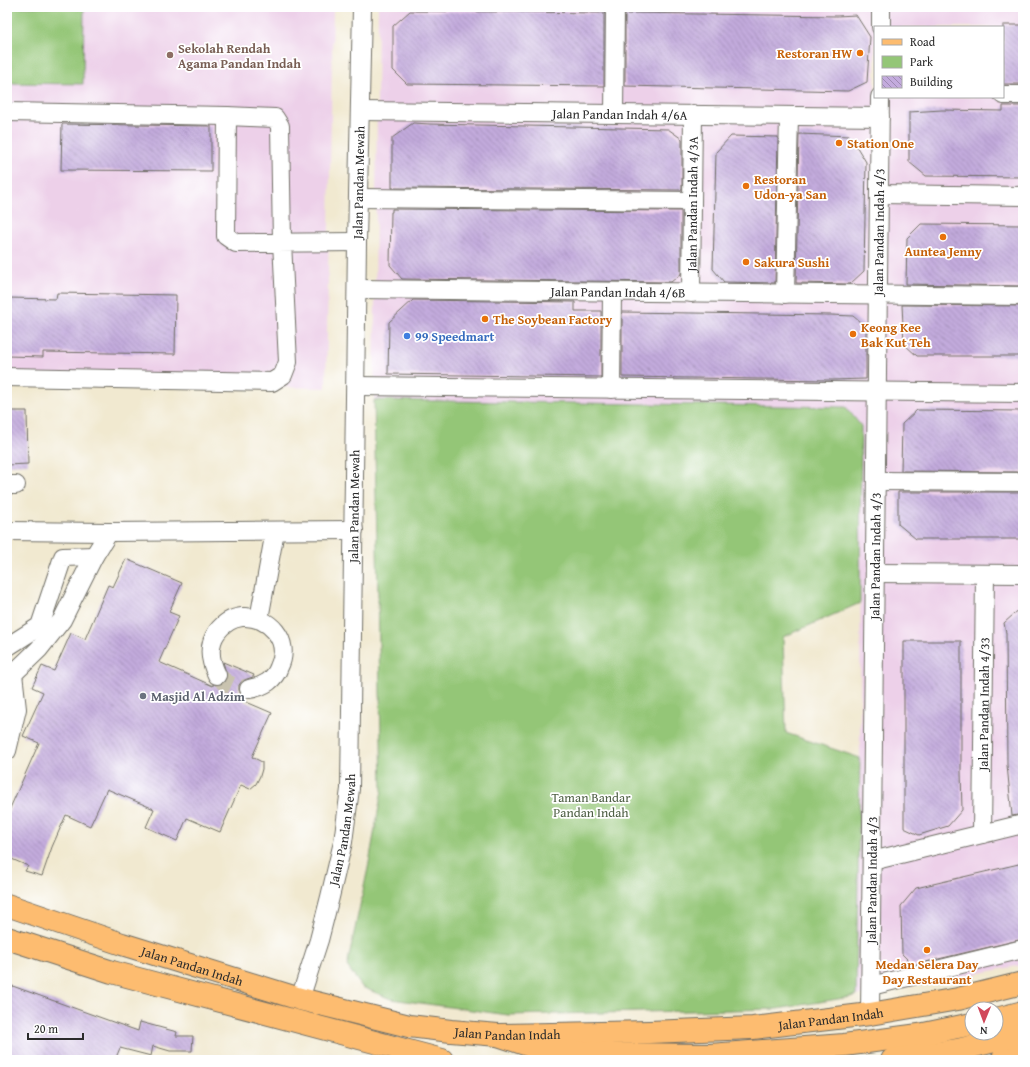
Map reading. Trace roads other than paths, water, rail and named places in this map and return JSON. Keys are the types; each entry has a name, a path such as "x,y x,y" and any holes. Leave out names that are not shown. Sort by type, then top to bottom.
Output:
{"main road":[{"name":"Jalan Pandan Indah","path":"7,905 122,944 300,999 409,1026 451,1032 498,1035 753,1028 870,1014 958,999 1023,983"},
{"name":"Jalan Pandan Indah","path":"7,938 112,972 442,1060"},
{"path":"1004,1017 1023,1012"},
{"path":"498,1035 543,1050 612,1054 710,1055 844,1045 919,1035 964,1026"},
{"path":"892,1060 958,1050 1023,1034"},
{"path":"1002,1060 1023,1055"}],"street":[{"name":"Jalan Pandan Mewah","path":"300,999 319,940 330,897 343,842 350,789 357,242 362,7"},
{"path":"614,114 615,7"},
{"path":"881,7 881,26"},
{"path":"1004,95 1023,95"},
{"name":"Jalan Pandan Indah 4/3","path":"870,1014 880,98"},
{"name":"Jalan Pandan Indah 4/6A","path":"360,111 880,116"},
{"path":"7,112 275,118 280,126 282,242 288,362 284,375 272,382 7,377"},
{"name":"Jalan Pandan Indah 4/3A","path":"691,293 693,114"},
{"path":"227,116 226,236 236,243 357,242"},
{"path":"785,294 789,116"},
{"path":"879,194 1023,196"},
{"path":"358,198 692,201"},
{"name":"Jalan Pandan Indah 4/6B","path":"357,289 1023,296"},
{"path":"611,389 612,292"},
{"path":"356,386 1023,394"},
{"path":"876,481 1023,482"},
{"path":"7,531 109,532 354,530"},
{"path":"259,619 275,531"},
{"path":"7,751 17,709 13,674 39,649 62,620 94,556 109,532"},
{"path":"7,647 40,626 63,557 94,556"},
{"path":"875,573 1023,574"},
{"name":"Jalan Pandan Indah 4/33","path":"982,834 985,574"},
{"path":"217,675 212,666 210,656 210,645 217,631 220,627 238,617 259,619 269,624 276,632 281,642 283,653 281,664 269,681 259,687 249,689"},
{"path":"872,861 1023,824"},
{"path":"871,986 1023,949"}],"tunnel":[{"path":"217,675 231,685 249,689"}],"place":[{"name":"Restoran HW","path":"860,53"},
{"name":"Sekolah Rendah Agama Pandan Indah","path":"170,55"},
{"name":"Station One","path":"839,143"},
{"name":"Restoran Udon-ya San","path":"746,186"},
{"name":"Auntea Jenny","path":"943,237"},
{"name":"Sakura Sushi","path":"746,262"},
{"name":"The Soybean Factory","path":"485,319"},
{"name":"Keong Kee Bak Kut Teh","path":"853,334"},
{"name":"99 Speedmart","path":"407,336"},
{"name":"Masjid Al Adzim","path":"143,696"},
{"name":"Medan Selera Day Day Restaurant","path":"927,950"}],"park label":[{"name":"Taman Bandar Pandan Indah","path":"591,804"}]}
